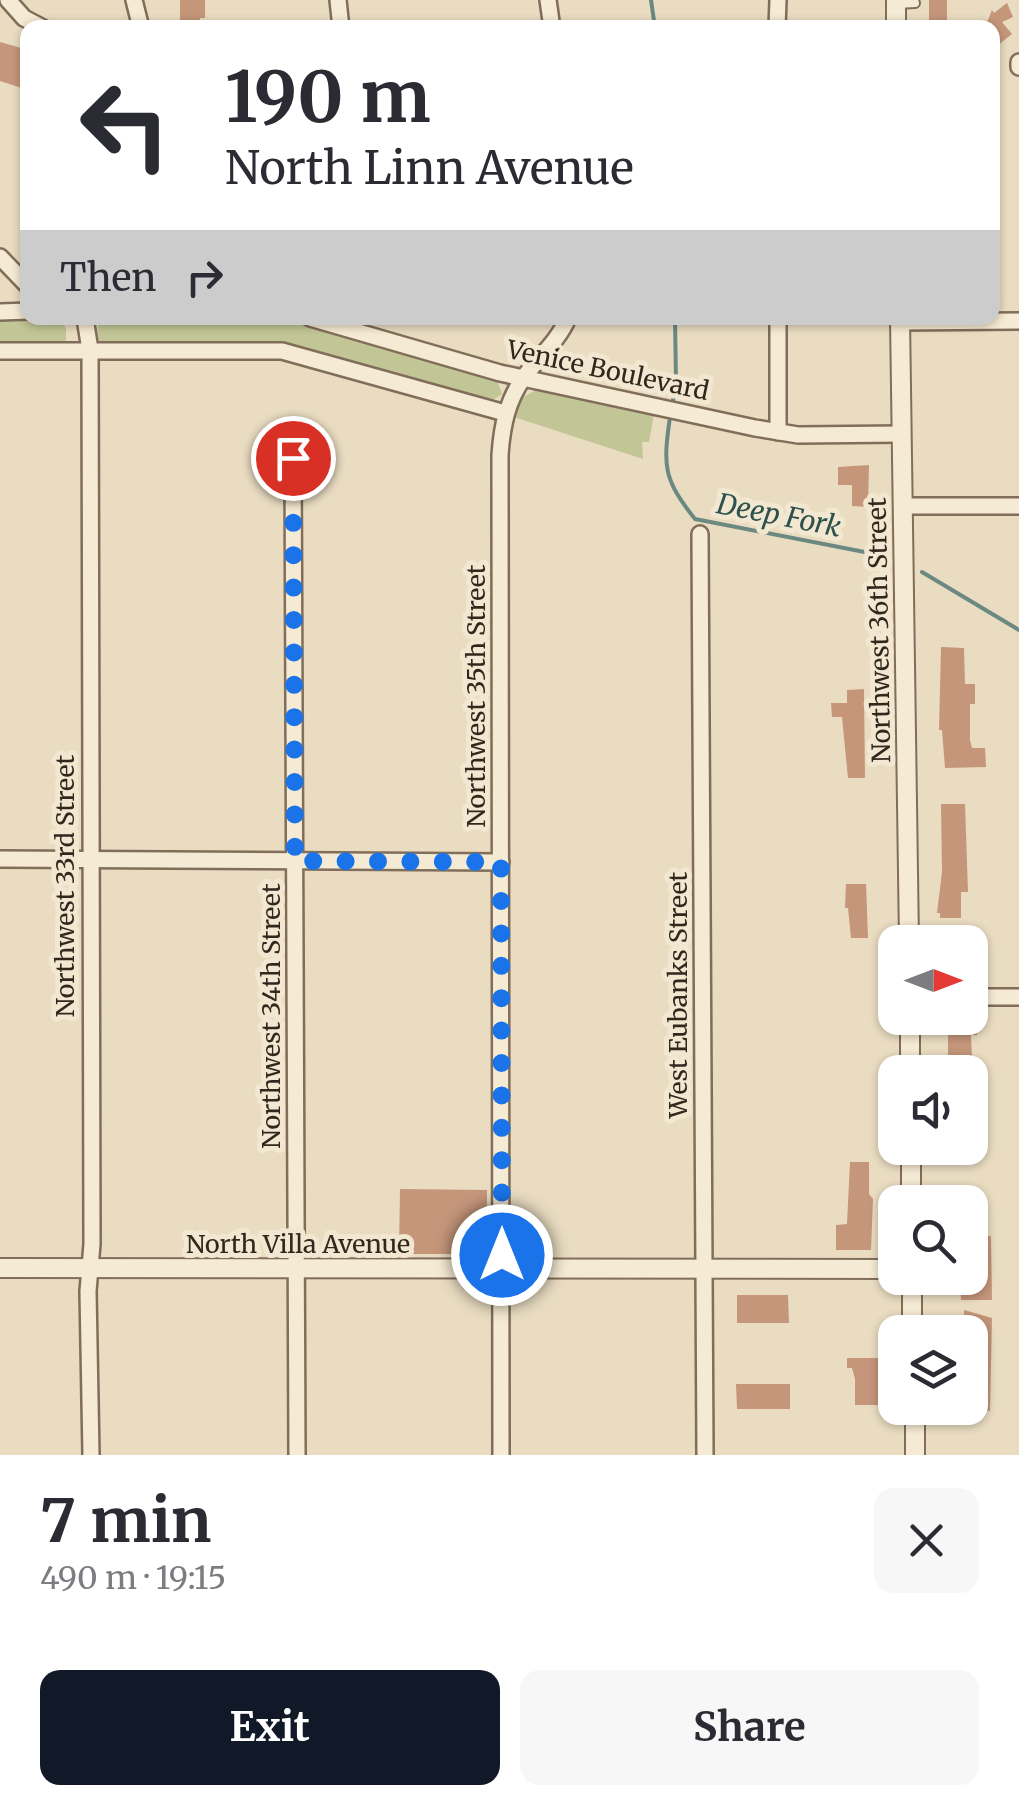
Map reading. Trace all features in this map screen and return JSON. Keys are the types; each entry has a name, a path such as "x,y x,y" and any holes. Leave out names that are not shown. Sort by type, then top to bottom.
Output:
{"street":[{"path":"8,0 28,20"},
{"path":"0,257 20,278"},
{"name":"Northwest 33rd Street","path":"87,325 90,350 91,1455"},
{"name":"Venice Boulevard","path":"362,325 523,378 778,432 902,434"},
{"name":"Northwest 35th Street","path":"501,1455 500,455 506,413 523,378 564,325"},
{"path":"778,325 778,432"},
{"name":"Northwest 36th Street","path":"900,325 909,925"},
{"path":"0,351 282,350 506,413"},
{"name":"Northwest 34th Street","path":"293,458 297,1455"},
{"path":"902,506 1019,506"},
{"name":"West Eubanks Street","path":"700,534 706,1455"},
{"path":"0,859 501,862"},
{"path":"988,997 1019,997"},
{"name":"North Villa Avenue","path":"0,1268 878,1269"},
{"path":"915,1425 916,1455"}],"lane":[{"path":"896,2 915,3"}],"green space":[{"path":"0,320 20,320 20,325 64,325 66,340 61,344 0,345"},
{"path":"98,325 313,325 497,380 502,394 490,402 291,345 104,344 97,339"},
{"path":"540,388 654,414 649,442 642,442 643,459 514,417 523,397"}],"building":[{"path":"180,0 205,0 205,18 180,20"},
{"path":"929,0 947,0 947,20 929,20"},
{"path":"1007,3 1013,17 1002,22 1012,34 1000,44 1000,20 988,20 992,10 994,13"},
{"path":"0,42 20,48 20,87 0,81"},
{"path":"869,465 868,507 852,506 852,485 838,485 838,467"},
{"path":"941,647 964,648 965,684 975,684 975,704 970,704 970,740 972,748 985,748 986,767 945,768 939,730"},
{"path":"864,689 865,778 848,778 842,717 832,717 831,703 847,703 847,690"},
{"path":"941,804 965,804 968,892 961,892 961,918 940,918 937,913 942,872"},
{"path":"846,884 866,884 868,938 851,938 845,908"},
{"path":"948,1035 971,1035 972,1055 948,1055"},
{"path":"850,1162 869,1162 869,1194 873,1199 871,1250 836,1250 836,1225 847,1224"},
{"path":"400,1189 487,1190 487,1254 399,1254"},
{"path":"991,1236 992,1300 961,1300 961,1295 988,1295"},
{"path":"737,1295 788,1295 789,1323 737,1323"},
{"path":"988,1317 992,1318 988,1411"},
{"path":"847,1358 878,1358 878,1405 855,1405 855,1379 852,1368 847,1368"},
{"path":"736,1384 790,1384 790,1409 737,1409"}],"waterway":[{"name":"Deep Fork","path":"651,0 654,20"},
{"name":"Deep Fork","path":"672,407 676,382 675,325"},
{"name":"Deep Fork","path":"670,417 668,471 695,519 885,556"},
{"name":"Deep Fork","path":"922,572 1019,630"}],"route":[{"path":"293,458 295,861 501,862 502,1255"}]}
